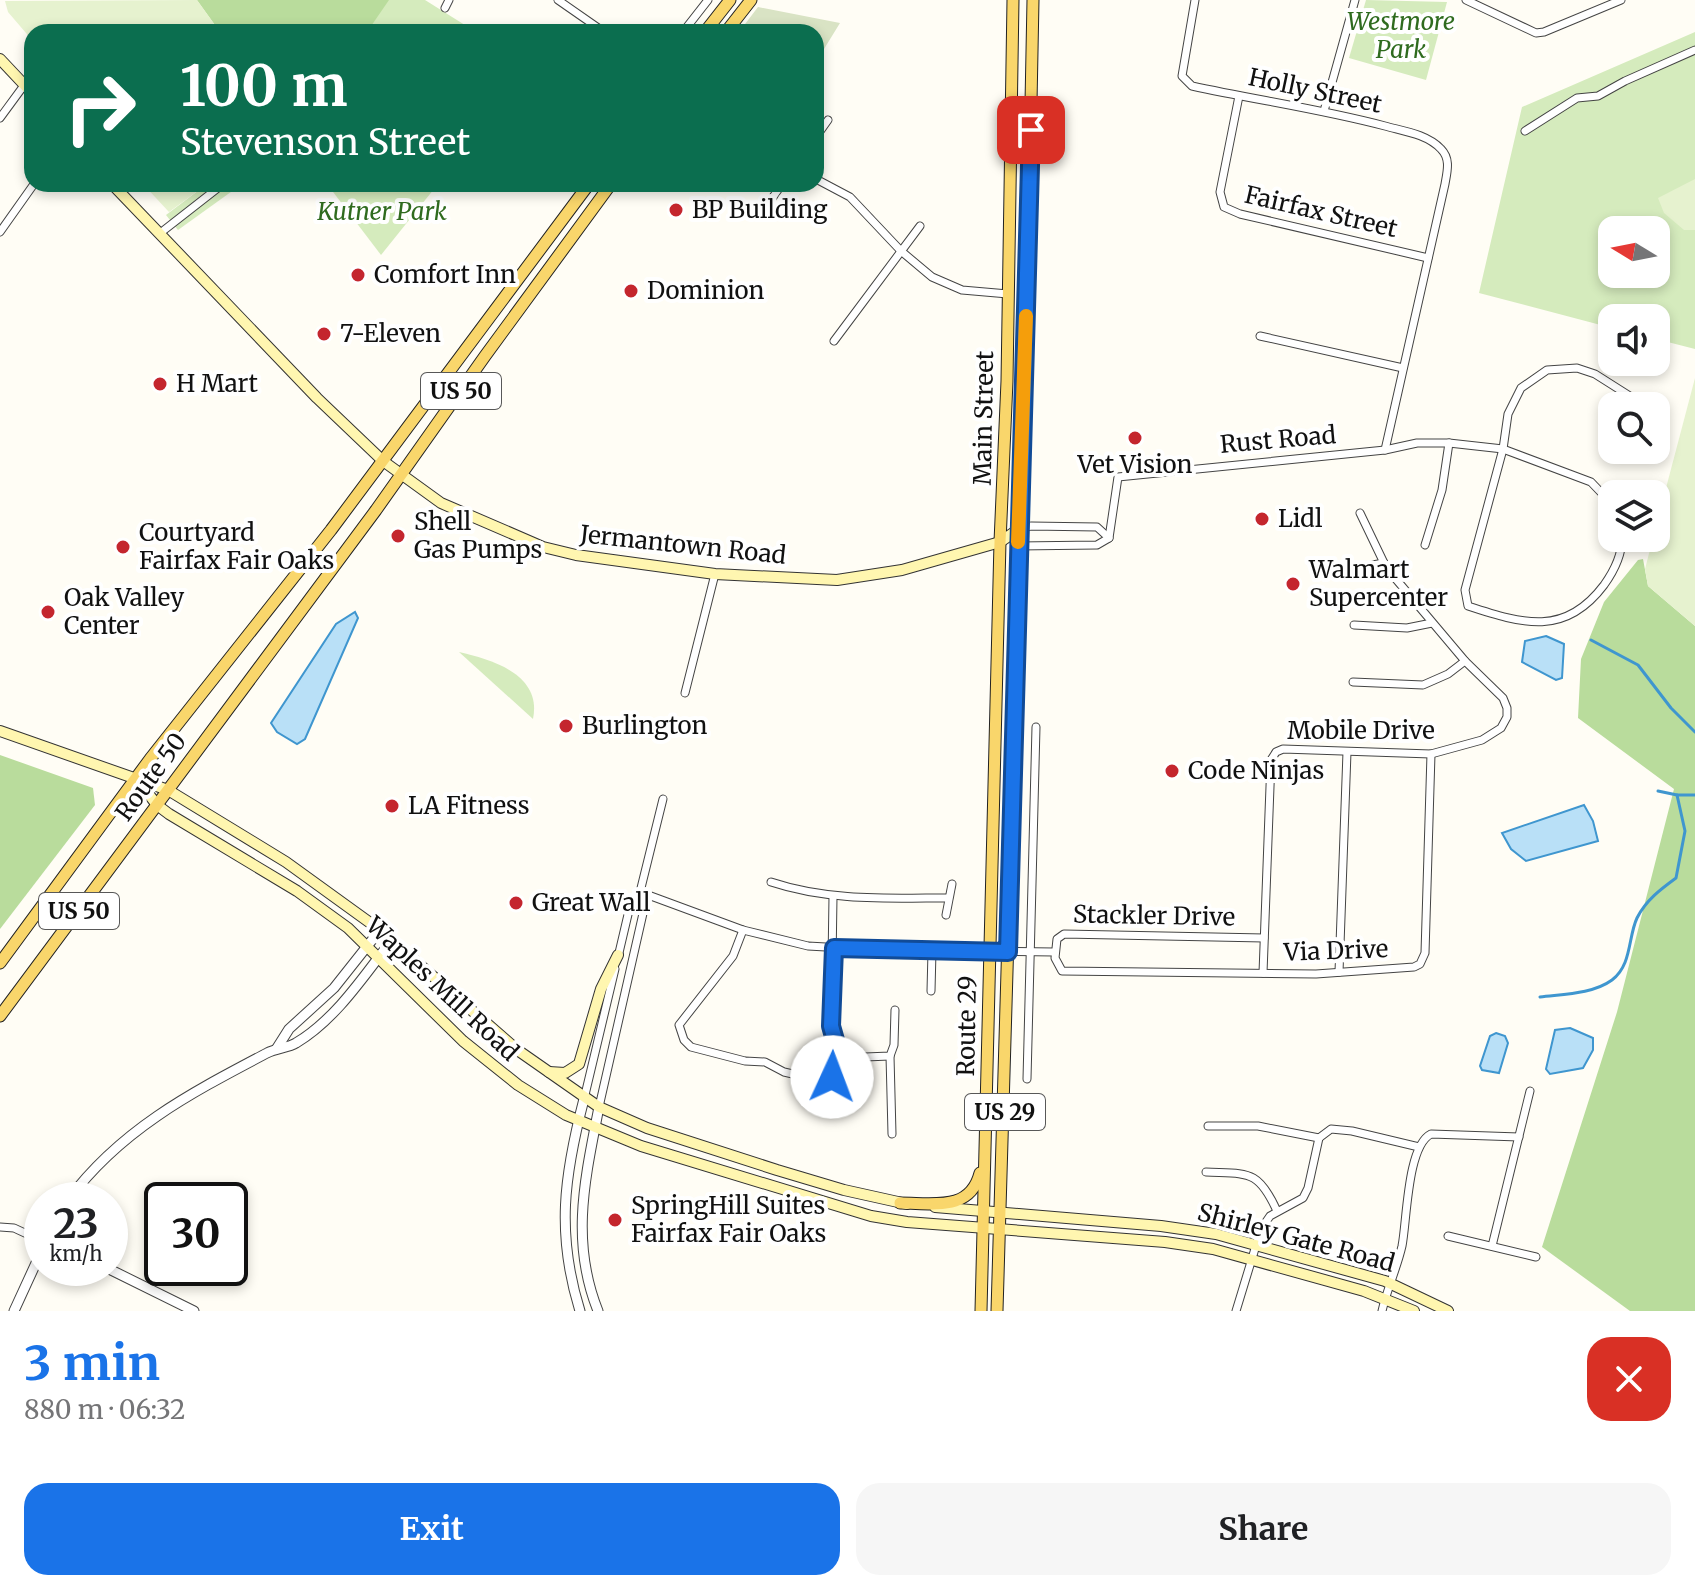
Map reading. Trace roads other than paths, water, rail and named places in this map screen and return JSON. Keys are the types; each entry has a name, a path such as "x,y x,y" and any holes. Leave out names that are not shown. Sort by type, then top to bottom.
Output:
{"main road":[{"path":"732,24 751,0"},
{"name":"Main Street","path":"994,837 1013,0"},
{"name":"Main Street","path":"1010,842 1033,0"},
{"path":"711,24 727,1"},
{"path":"0,59 24,85"},
{"name":"Jermantown Road","path":"120,192 317,398 383,461 441,503 543,547 576,555 715,574 823,580 858,578 902,570 1000,542 1019,529"},
{"name":"US 50","path":"383,461 583,192"},
{"name":"US 50","path":"400,475 605,192"},
{"path":"539,251 552,266"},
{"path":"460,359 473,373"},
{"name":"Route 50","path":"0,963 136,777 383,461"},
{"name":"Route 50","path":"0,1016 400,475"},
{"name":"Jermantown Road","path":"1000,542 1018,546"},
{"name":"Waples Mill Road","path":"0,731 168,790 286,862 380,930 481,1021 599,1107 647,1128 844,1190 900,1203 984,1212"},
{"name":"Waples Mill Road","path":"136,777 157,805 297,891 369,947 452,1031 497,1069 578,1121 641,1146 847,1210 886,1219 984,1228"},
{"name":"Route 29","path":"981,1311 994,837"},
{"name":"Route 29","path":"997,1311 1010,842"},
{"path":"547,1072 565,1073 579,1064 601,989 618,955"},
{"path":"900,1203 949,1203 968,1196 980,1175 986,1133"},
{"name":"Shirley Gate Road","path":"984,1212 1191,1229 1390,1283 1448,1311"},
{"name":"Shirley Gate Road","path":"984,1228 1165,1242 1213,1249 1385,1299 1414,1311"}],"street":[{"path":"558,0 592,24"},
{"path":"689,24 708,0"},
{"name":"Holly Street","path":"1195,0 1182,76 1192,86 1324,111 1413,134 1441,148 1448,168 1428,258"},
{"path":"1324,111 1355,0"},
{"path":"1466,0 1482,4 1536,33 1621,0"},
{"path":"1525,131 1577,98 1598,96 1695,50"},
{"path":"0,118 24,93"},
{"name":"Fairfax Street","path":"1239,96 1220,192 1224,207 1240,214 1428,258"},
{"path":"824,126 828,120"},
{"path":"824,183 850,197 901,251 932,277 962,290 1008,294"},
{"path":"0,232 28,192"},
{"path":"159,234 213,192"},
{"path":"762,213 776,192"},
{"path":"834,341 920,226"},
{"path":"1385,450 1428,258"},
{"path":"1260,336 1403,368"},
{"path":"1619,552 1617,564 1593,599 1562,620 1543,623 1519,621 1468,606 1465,590 1514,397 1530,380 1547,370 1566,367 1586,370 1623,392"},
{"name":"Rust Road","path":"1109,538 1118,477 1385,450 1417,443 1503,449 1591,482 1598,489"},
{"path":"1425,545 1442,490 1449,443"},
{"name":"Mobile Drive","path":"1263,973 1273,755 1283,749 1431,754 1482,740 1501,728 1507,717 1503,698 1465,661 1384,563 1360,513"},
{"path":"1018,546 1097,545 1109,538 1097,527 1031,526 1019,529"},
{"path":"1355,568 1384,563"},
{"path":"685,693 715,574"},
{"path":"1354,625 1407,628 1432,623"},
{"path":"1353,682 1423,685 1448,674 1465,661"},
{"path":"1027,1079 1036,727"},
{"path":"1339,972 1347,752"},
{"name":"Via Drive","path":"1054,952 1058,968 1062,971 1339,972 1410,968 1420,964 1423,959 1431,754"},
{"path":"580,1311 569,1275 564,1237 564,1197 578,1121 630,906 640,892 663,799"},
{"path":"771,882 797,891 833,897 948,898"},
{"path":"946,915 952,884"},
{"path":"598,1311 582,1254 581,1219 599,1107 644,909 640,892"},
{"name":"Stackler Drive","path":"640,892 743,930 786,942 834,948 1054,952 1057,939 1064,934 1264,938"},
{"path":"743,930 733,956 679,1025 684,1040 691,1047 745,1061 765,1062 784,1072 823,1081 832,1077 840,1058 831,1026 833,897"},
{"path":"277,1048 289,1029 334,988 380,930"},
{"path":"82,1182 136,1129 173,1105 277,1048 294,1045 337,1007 391,941"},
{"path":"931,991 932,951"},
{"path":"892,1134 890,1056 894,1045 895,1010"},
{"path":"840,1058 890,1056"},
{"path":"1492,1246 1530,1091"},
{"path":"1208,1126 1258,1126 1319,1138"},
{"path":"1236,1311 1255,1244 1265,1221 1303,1198 1319,1138 1331,1129 1419,1147"},
{"path":"1382,1311 1402,1244 1404,1216 1419,1147 1425,1137 1431,1134 1519,1137"},
{"path":"1206,1172 1251,1176 1261,1182 1277,1211"},
{"path":"0,1227 24,1233"},
{"path":"1448,1236 1536,1257"},
{"path":"128,1278 194,1311"},
{"path":"14,1311 25,1286"}],"water":[{"path":"355,612 358,618 305,739 297,744 277,732 271,723 336,624"},
{"path":"1546,636 1564,644 1562,678 1556,680 1522,662 1525,641"},
{"path":"1584,805 1593,821 1598,841 1526,861 1511,849 1502,833"},
{"path":"1570,1028 1593,1038 1593,1050 1583,1068 1550,1074 1546,1069 1555,1030"},
{"path":"1496,1033 1505,1036 1508,1043 1499,1073 1482,1070 1480,1066 1490,1036"}],"waterway":[{"path":"1591,640 1638,665 1671,708 1695,732"},
{"path":"1658,791 1677,795"},
{"path":"1540,997 1596,988 1618,974 1641,912 1654,895 1676,878 1685,831 1677,795 1695,795"}],"place":[{"name":"BP Building","path":"676,210"},
{"name":"Comfort Inn","path":"358,275"},
{"name":"Dominion","path":"631,291"},
{"name":"7-Eleven","path":"324,334"},
{"name":"H Mart","path":"160,384"},
{"name":"Vet Vision","path":"1135,438"},
{"name":"Lidl","path":"1262,519"},
{"name":"Shell Gas Pumps","path":"398,536"},
{"name":"Courtyard Fairfax Fair Oaks","path":"123,547"},
{"name":"Walmart Supercenter","path":"1293,584"},
{"name":"Oak Valley Center","path":"48,612"},
{"name":"Burlington","path":"566,726"},
{"name":"Code Ninjas","path":"1172,771"},
{"name":"LA Fitness","path":"392,806"},
{"name":"Great Wall","path":"516,903"},
{"name":"SpringHill Suites Fairfax Fair Oaks","path":"615,1220"}],"park label":[{"name":"Westmore Park","path":"1401,36"},
{"name":"Kutner Park","path":"382,212"}]}
